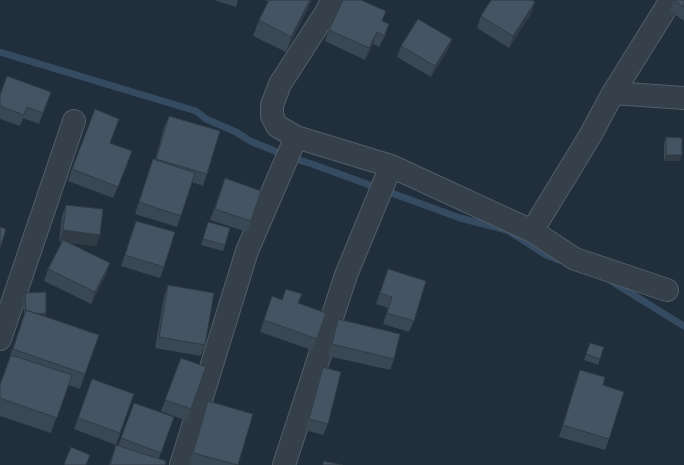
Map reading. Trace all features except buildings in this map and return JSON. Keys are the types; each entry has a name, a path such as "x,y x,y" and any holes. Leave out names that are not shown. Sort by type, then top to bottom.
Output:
{"street":[{"path":"332,0 328,11 280,84 272,105 272,116 277,126 296,138 391,166 532,230 575,259 667,290"},
{"path":"532,230 590,136 613,93 671,0"},
{"path":"613,93 684,98"},
{"path":"0,339 74,121"},
{"path":"182,465 247,251 296,138"},
{"path":"284,465 346,275 391,166"}],"waterway":[{"path":"0,52 196,111 206,119 236,132 250,141 292,158 460,218 507,230 546,255 559,260"},
{"path":"611,281 684,326"}]}
